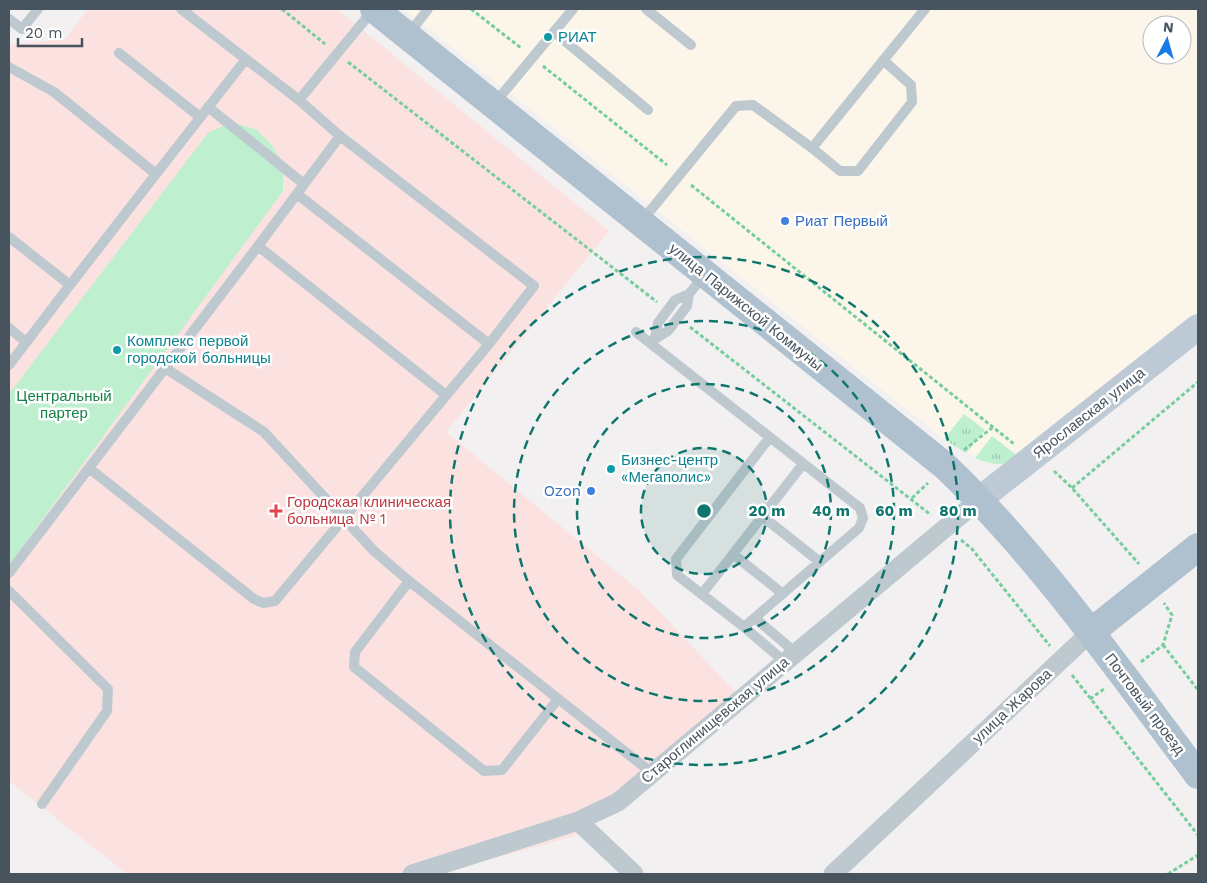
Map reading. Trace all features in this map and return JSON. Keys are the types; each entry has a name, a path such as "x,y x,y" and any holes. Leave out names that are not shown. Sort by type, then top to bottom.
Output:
{"main road":[{"name":"улица Парижской Коммуны","path":"374,9 641,222 697,284 946,466 980,499 1092,632"},
{"name":"Ярославская улица","path":"980,499 1198,327"},
{"name":"улица Жарова","path":"1092,632 1198,547"},
{"name":"Почтовый проезд","path":"1092,632 1198,775"}],"street":[{"name":"Староглинищевская улица","path":"412,874 578,821 618,802 980,499"},
{"name":"улица Жарова","path":"833,874 1092,632"},
{"path":"578,821 634,874"}],"lane":[{"path":"9,19 22,29 38,9"},
{"path":"89,468 254,599 263,603 275,601 489,344 534,286 340,136 300,100 182,9"},
{"path":"300,100 374,9"},
{"path":"408,36 428,9"},
{"path":"646,9 691,46"},
{"path":"812,148 925,9"},
{"path":"494,105 570,10"},
{"path":"554,32 648,110"},
{"path":"119,52 200,117"},
{"path":"9,365 246,59"},
{"path":"641,222 736,106 753,105 840,170 858,171 912,102 911,85 883,60"},
{"path":"9,67 54,92 156,174"},
{"path":"208,107 304,184"},
{"path":"9,572 340,136"},
{"path":"297,194 489,344"},
{"path":"9,236 70,285"},
{"path":"258,246 446,395"},
{"path":"653,340 658,323 667,310 675,300 697,284"},
{"path":"653,340 668,330 686,306 697,284"},
{"path":"9,328 26,342"},
{"path":"636,332 653,340 770,437 860,508 862,518 859,528 744,627"},
{"path":"165,368 264,432 374,551 409,581 652,773"},
{"path":"770,437 676,559 677,575 744,627 790,658"},
{"path":"702,594 804,464"},
{"path":"762,516 820,562"},
{"path":"733,554 783,594"},
{"path":"409,581 355,652 354,667 484,771 502,770 558,699"},
{"path":"9,591 108,689 107,711 42,804"},
{"path":"755,618 790,658"}],"path":[{"path":"282,9 667,310"},
{"path":"471,9 1024,451 1036,455 1072,488 1143,569"},
{"path":"677,318 912,498 972,550 1061,660 1198,836"},
{"path":"1072,488 1198,382"},
{"path":"1172,615 1163,645 1198,690"},
{"path":"1168,874 1198,855"}],"shaded area":[{"name":"Городская клиническая больница № 1","path":"88,9 337,9 609,231 446,432 640,591 737,694 578,835 439,874 127,874 9,781 9,45 65,39"},
{"path":"404,9 1198,9 1198,326 1041,457 986,463 944,439"}],"green space":[{"name":"Центральный партер","path":"232,122 257,130 272,145 283,164 283,191 9,565 9,394 208,133"},
{"path":"964,414 985,430 966,453 944,439"},
{"path":"992,436 1027,463 1000,464 975,458"}],"place":[{"name":"РИАТ","path":"548,37"},
{"name":"Риат Первый","path":"785,221"},
{"name":"Комплекс первой городской больницы","path":"117,350"},
{"name":"Бизнес-центр «Мегаполис»","path":"611,469"},
{"name":"Ozon","path":"591,491"},
{"name":"Городская клиническая больница № 1","path":"276,511"}]}
